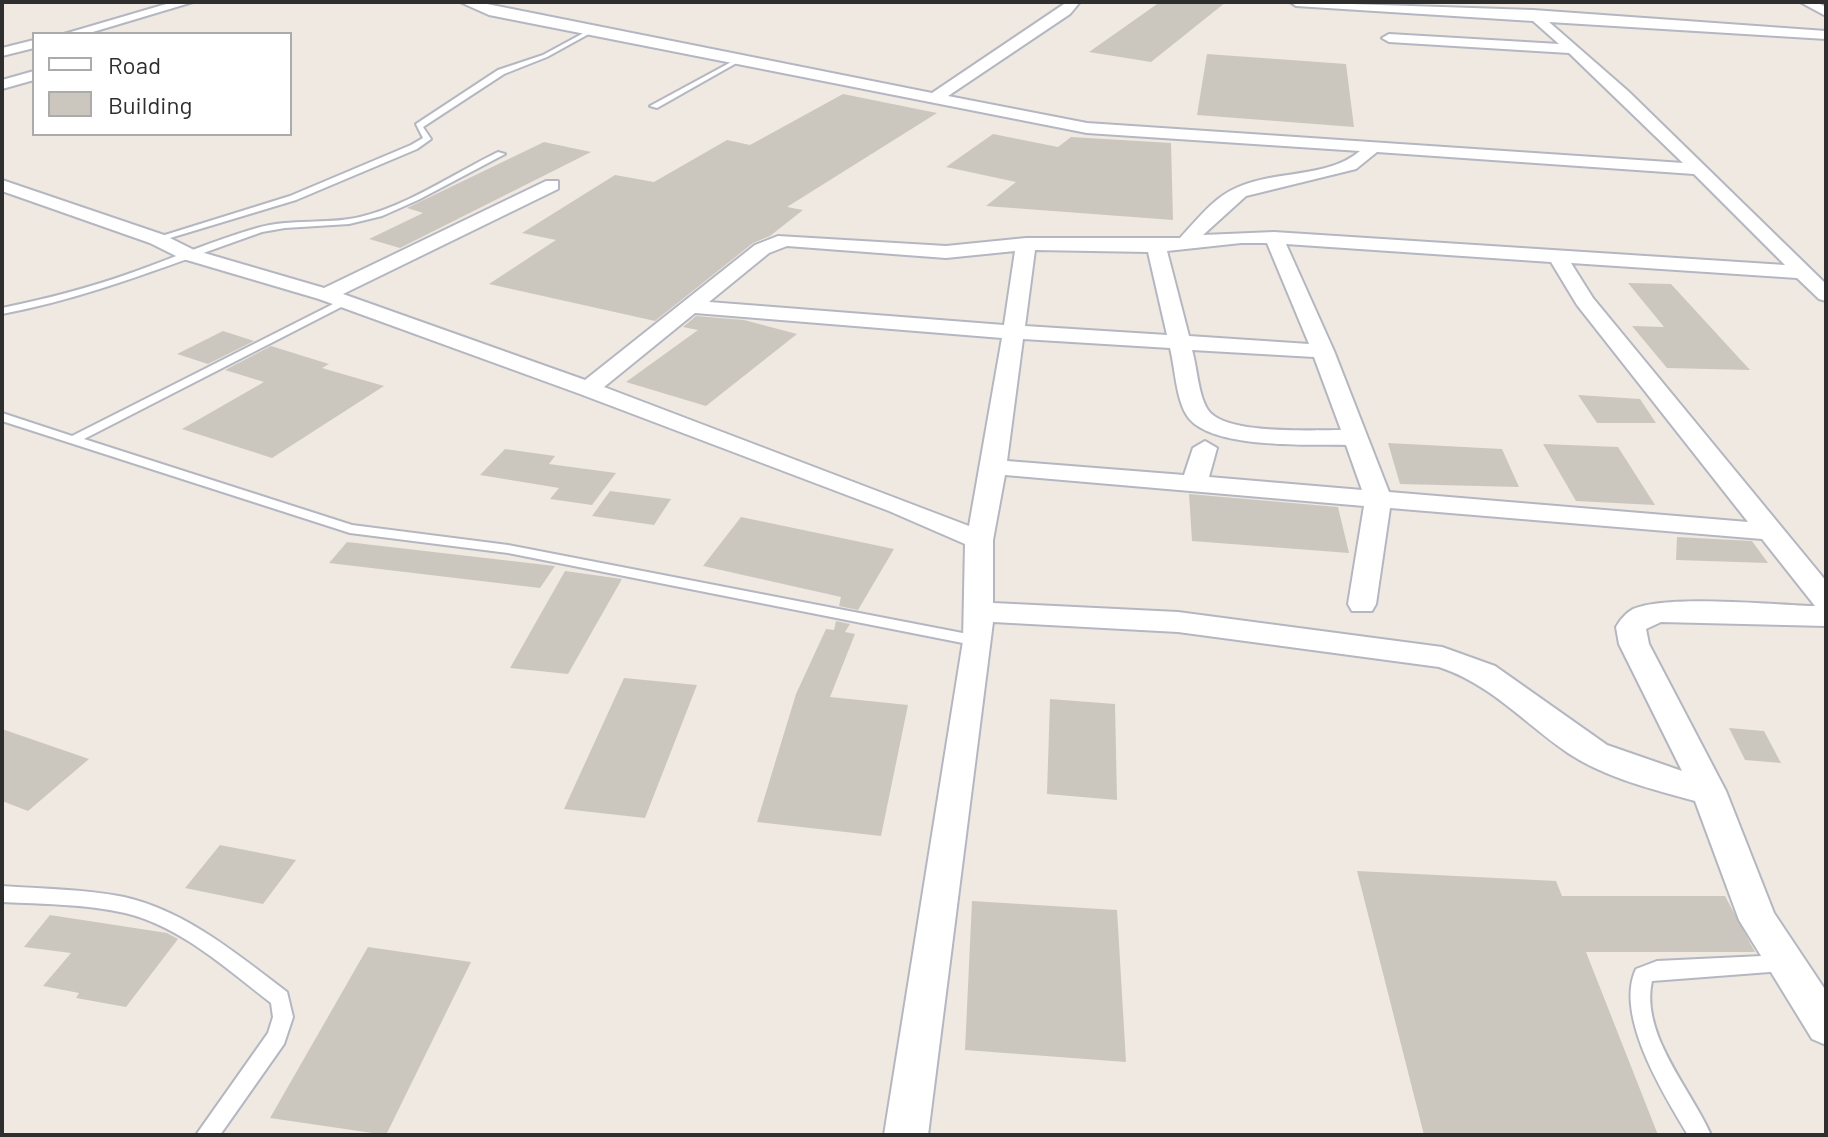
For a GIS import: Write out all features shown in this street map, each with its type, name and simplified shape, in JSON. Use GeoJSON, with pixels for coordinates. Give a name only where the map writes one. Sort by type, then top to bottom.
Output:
{"type":"FeatureCollection","features":[{"type":"Feature","properties":{"kind":"street"},"geometry":{"type":"LineString","coordinates":[[79,32],[187,2]]}},
{"type":"Feature","properties":{"kind":"street"},"geometry":{"type":"LineString","coordinates":[[466,2],[737,61],[1087,128],[1165,136],[1698,169]]}},
{"type":"Feature","properties":{"kind":"street"},"geometry":{"type":"LineString","coordinates":[[932,100],[1066,11],[1074,2]]}},
{"type":"Feature","properties":{"kind":"street"},"geometry":{"type":"LineString","coordinates":[[1296,2],[1446,7],[1539,18],[1826,35]]}},
{"type":"Feature","properties":{"kind":"street"},"geometry":{"type":"LineString","coordinates":[[1516,2],[1573,49],[1826,295]]}},
{"type":"Feature","properties":{"kind":"street"},"geometry":{"type":"LineString","coordinates":[[1806,2],[1826,12]]}},
{"type":"Feature","properties":{"kind":"street"},"geometry":{"type":"LineString","coordinates":[[1384,5],[1390,44],[1573,49]]}},
{"type":"Feature","properties":{"kind":"street"},"geometry":{"type":"LineString","coordinates":[[533,19],[558,8]]}},
{"type":"Feature","properties":{"kind":"street"},"geometry":{"type":"LineString","coordinates":[[1630,9],[1657,24]]}},
{"type":"Feature","properties":{"kind":"street"},"geometry":{"type":"LineString","coordinates":[[2,52],[32,44]]}},
{"type":"Feature","properties":{"kind":"street"},"geometry":{"type":"LineString","coordinates":[[2,85],[32,76]]}},
{"type":"Feature","properties":{"kind":"street"},"geometry":{"type":"LineString","coordinates":[[1185,244],[1240,193],[1266,183],[1358,164],[1373,147]]}},
{"type":"Feature","properties":{"kind":"street"},"geometry":{"type":"LineString","coordinates":[[2,185],[157,239],[187,254],[336,298],[588,389],[898,505],[979,540]]}},
{"type":"Feature","properties":{"kind":"street"},"geometry":{"type":"LineString","coordinates":[[336,298],[552,185]]}},
{"type":"Feature","properties":{"kind":"street"},"geometry":{"type":"LineString","coordinates":[[588,389],[762,249],[785,240],[916,251],[990,250],[1026,244],[1156,246],[1228,238],[1274,238],[1802,272]]}},
{"type":"Feature","properties":{"kind":"street"},"geometry":{"type":"LineString","coordinates":[[1274,238],[1323,351],[1378,498],[1362,604]]}},
{"type":"Feature","properties":{"kind":"street"},"geometry":{"type":"LineString","coordinates":[[906,1135],[979,627],[979,540],[994,467],[1026,244]]}},
{"type":"Feature","properties":{"kind":"street"},"geometry":{"type":"LineString","coordinates":[[1156,246],[1197,413],[1206,423],[1233,432],[1355,438]]}},
{"type":"Feature","properties":{"kind":"street"},"geometry":{"type":"LineString","coordinates":[[1556,254],[1584,301],[1826,600]]}},
{"type":"Feature","properties":{"kind":"street"},"geometry":{"type":"LineString","coordinates":[[692,307],[1013,332],[1323,351]]}},
{"type":"Feature","properties":{"kind":"street"},"geometry":{"type":"LineString","coordinates":[[1194,483],[1205,448]]}},
{"type":"Feature","properties":{"kind":"street"},"geometry":{"type":"LineString","coordinates":[[994,467],[1773,532]]}},
{"type":"Feature","properties":{"kind":"street"},"geometry":{"type":"LineString","coordinates":[[1826,616],[1661,612],[1641,617],[1631,627],[1634,644],[1709,791],[1742,886],[1783,963],[1826,1026]]}},
{"type":"Feature","properties":{"kind":"street"},"geometry":{"type":"LineString","coordinates":[[979,627],[1178,622],[1442,657],[1467,664],[1504,683],[1553,725],[1605,759],[1709,791]]}},
{"type":"Feature","properties":{"kind":"lane"},"geometry":{"type":"LineString","coordinates":[[157,239],[293,198],[414,147],[427,139],[419,126],[489,79],[558,50],[593,30]]}},
{"type":"Feature","properties":{"kind":"lane"},"geometry":{"type":"LineString","coordinates":[[654,106],[737,61]]}},
{"type":"Feature","properties":{"kind":"lane"},"geometry":{"type":"LineString","coordinates":[[2,311],[88,292],[187,254],[277,225],[351,221],[376,215],[501,154]]}},
{"type":"Feature","properties":{"kind":"lane"},"geometry":{"type":"LineString","coordinates":[[73,440],[336,298]]}},
{"type":"Feature","properties":{"kind":"lane"},"geometry":{"type":"LineString","coordinates":[[2,417],[350,529],[508,549],[979,627]]}},
{"type":"Feature","properties":{"kind":"lane"},"geometry":{"type":"LineString","coordinates":[[2,894],[104,901],[141,911],[183,928],[280,998],[283,1017],[277,1037],[207,1135]]}},
{"type":"Feature","properties":{"kind":"lane"},"geometry":{"type":"LineString","coordinates":[[1700,1135],[1659,1059],[1639,999],[1638,985],[1643,975],[1657,970],[1783,963]]}},
{"type":"Feature","properties":{"kind":"building"},"geometry":{"type":"Polygon","coordinates":[[[1160,2],[1226,2],[1151,62],[1089,52],[1160,2]]]}},
{"type":"Feature","properties":{"kind":"building"},"geometry":{"type":"Polygon","coordinates":[[[1207,54],[1346,64],[1354,127],[1197,115],[1207,54]]]}},
{"type":"Feature","properties":{"kind":"building"},"geometry":{"type":"Polygon","coordinates":[[[843,94],[937,113],[787,207],[803,210],[770,236],[753,243],[655,321],[489,284],[556,240],[522,233],[615,175],[654,182],[727,140],[750,145],[843,94]]]}},
{"type":"Feature","properties":{"kind":"building"},"geometry":{"type":"Polygon","coordinates":[[[993,134],[1058,147],[1071,137],[1171,143],[1173,220],[986,206],[1016,182],[946,167],[993,134]]]}},
{"type":"Feature","properties":{"kind":"building"},"geometry":{"type":"Polygon","coordinates":[[[544,142],[591,152],[400,248],[369,239],[423,213],[407,208],[544,142]]]}},
{"type":"Feature","properties":{"kind":"building"},"geometry":{"type":"Polygon","coordinates":[[[1628,283],[1671,284],[1750,370],[1667,368],[1632,326],[1664,327],[1628,283]]]}},
{"type":"Feature","properties":{"kind":"building"},"geometry":{"type":"Polygon","coordinates":[[[696,316],[744,320],[797,334],[706,406],[626,382],[698,330],[683,327],[696,316]]]}},
{"type":"Feature","properties":{"kind":"building"},"geometry":{"type":"Polygon","coordinates":[[[223,331],[254,341],[208,364],[177,354],[223,331]]]}},
{"type":"Feature","properties":{"kind":"building"},"geometry":{"type":"Polygon","coordinates":[[[271,346],[329,364],[322,368],[384,386],[272,458],[182,429],[264,382],[225,370],[271,346]]]}},
{"type":"Feature","properties":{"kind":"building"},"geometry":{"type":"Polygon","coordinates":[[[1578,395],[1640,399],[1656,423],[1597,423],[1578,395]]]}},
{"type":"Feature","properties":{"kind":"building"},"geometry":{"type":"Polygon","coordinates":[[[1388,443],[1502,449],[1519,487],[1400,484],[1388,443]]]}},
{"type":"Feature","properties":{"kind":"building"},"geometry":{"type":"Polygon","coordinates":[[[1543,444],[1618,447],[1655,505],[1576,501],[1543,444]]]}},
{"type":"Feature","properties":{"kind":"building"},"geometry":{"type":"Polygon","coordinates":[[[505,449],[555,456],[549,464],[616,473],[592,505],[550,499],[559,488],[480,475],[505,449]]]}},
{"type":"Feature","properties":{"kind":"building"},"geometry":{"type":"Polygon","coordinates":[[[610,491],[671,499],[654,525],[592,516],[610,491]]]}},
{"type":"Feature","properties":{"kind":"building"},"geometry":{"type":"Polygon","coordinates":[[[1189,494],[1338,507],[1349,553],[1192,541],[1189,494]]]}},
{"type":"Feature","properties":{"kind":"building"},"geometry":{"type":"Polygon","coordinates":[[[741,517],[894,549],[858,610],[839,606],[841,597],[703,566],[741,517]]]}},
{"type":"Feature","properties":{"kind":"building"},"geometry":{"type":"Polygon","coordinates":[[[1677,537],[1752,541],[1768,563],[1676,560],[1677,537]]]}},
{"type":"Feature","properties":{"kind":"building"},"geometry":{"type":"Polygon","coordinates":[[[347,542],[555,566],[540,588],[329,563],[347,542]]]}},
{"type":"Feature","properties":{"kind":"building"},"geometry":{"type":"Polygon","coordinates":[[[565,571],[622,579],[568,674],[510,668],[565,571]]]}},
{"type":"Feature","properties":{"kind":"building"},"geometry":{"type":"Polygon","coordinates":[[[836,621],[850,624],[845,632],[855,634],[830,697],[908,705],[881,836],[757,822],[796,694],[826,629],[834,630],[836,621]]]}},
{"type":"Feature","properties":{"kind":"building"},"geometry":{"type":"Polygon","coordinates":[[[624,678],[697,685],[645,818],[564,809],[624,678]]]}},
{"type":"Feature","properties":{"kind":"building"},"geometry":{"type":"Polygon","coordinates":[[[1050,699],[1115,704],[1117,800],[1047,794],[1050,699]]]}},
{"type":"Feature","properties":{"kind":"building"},"geometry":{"type":"Polygon","coordinates":[[[1729,728],[1764,731],[1781,763],[1745,760],[1729,728]]]}},
{"type":"Feature","properties":{"kind":"building"},"geometry":{"type":"Polygon","coordinates":[[[2,729],[89,759],[28,811],[2,801],[2,729]]]}},
{"type":"Feature","properties":{"kind":"building"},"geometry":{"type":"Polygon","coordinates":[[[220,845],[296,860],[263,904],[185,888],[220,845]]]}},
{"type":"Feature","properties":{"kind":"building"},"geometry":{"type":"Polygon","coordinates":[[[1357,871],[1556,881],[1562,896],[1725,896],[1755,952],[1586,952],[1658,1135],[1424,1135],[1357,871]]]}},
{"type":"Feature","properties":{"kind":"building"},"geometry":{"type":"Polygon","coordinates":[[[972,901],[1117,910],[1126,1062],[965,1050],[972,901]]]}},
{"type":"Feature","properties":{"kind":"building"},"geometry":{"type":"Polygon","coordinates":[[[50,915],[167,933],[178,939],[126,1007],[76,998],[79,993],[43,986],[71,953],[24,947],[50,915]]]}},
{"type":"Feature","properties":{"kind":"building"},"geometry":{"type":"Polygon","coordinates":[[[368,947],[471,962],[386,1135],[270,1118],[368,947]]]}}]}
